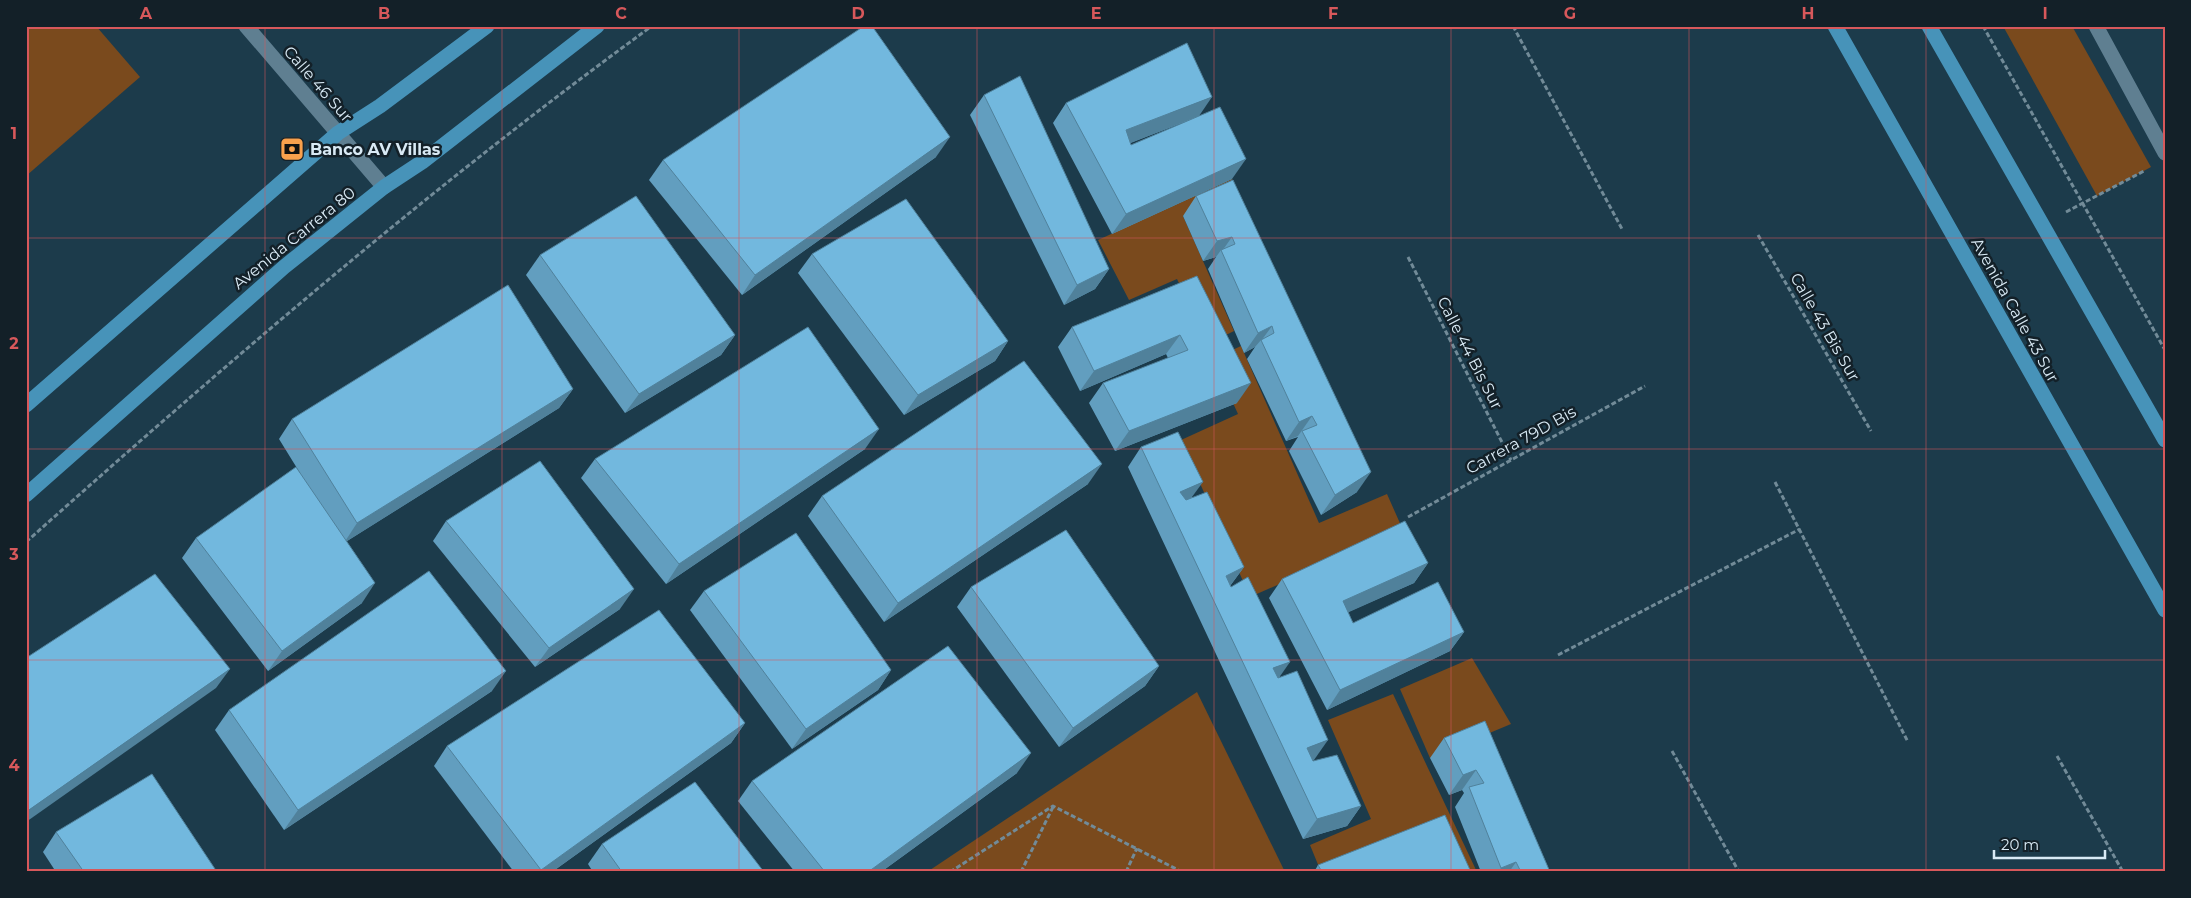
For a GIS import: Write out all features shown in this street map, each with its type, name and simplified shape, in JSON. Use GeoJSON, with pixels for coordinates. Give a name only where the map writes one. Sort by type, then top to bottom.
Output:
{"type":"FeatureCollection","features":[{"type":"Feature","properties":{"kind":"main road"},"geometry":{"type":"LineString","coordinates":[[26,405],[338,133],[380,106],[487,26]]}},
{"type":"Feature","properties":{"kind":"main road","name":"Avenida Carrera 80"},"geometry":{"type":"LineString","coordinates":[[26,495],[197,342],[284,268],[384,187],[422,162],[597,26]]}},
{"type":"Feature","properties":{"kind":"main road","name":"Avenida Calle 43 Sur"},"geometry":{"type":"LineString","coordinates":[[1835,26],[2165,610]]}},
{"type":"Feature","properties":{"kind":"main road"},"geometry":{"type":"LineString","coordinates":[[1929,26],[2165,440]]}},
{"type":"Feature","properties":{"kind":"street","name":"Calle 46 Sur"},"geometry":{"type":"LineString","coordinates":[[246,26],[384,187]]}},
{"type":"Feature","properties":{"kind":"street"},"geometry":{"type":"LineString","coordinates":[[2096,26],[2165,153]]}},
{"type":"Feature","properties":{"kind":"path"},"geometry":{"type":"LineString","coordinates":[[26,542],[128,451],[440,188],[577,81],[652,26]]}},
{"type":"Feature","properties":{"kind":"path"},"geometry":{"type":"LineString","coordinates":[[1513,26],[1622,229]]}},
{"type":"Feature","properties":{"kind":"path"},"geometry":{"type":"LineString","coordinates":[[1982,26],[2080,203],[2165,350]]}},
{"type":"Feature","properties":{"kind":"path"},"geometry":{"type":"LineString","coordinates":[[2042,225],[2080,203],[2151,167]]}},
{"type":"Feature","properties":{"kind":"path","name":"Calle 43 Bis Sur"},"geometry":{"type":"LineString","coordinates":[[1758,235],[1871,431]]}},
{"type":"Feature","properties":{"kind":"path","name":"Calle 44 Bis Sur"},"geometry":{"type":"LineString","coordinates":[[1408,257],[1511,460]]}},
{"type":"Feature","properties":{"kind":"path","name":"Carrera 79D Bis"},"geometry":{"type":"LineString","coordinates":[[1408,517],[1645,386]]}},
{"type":"Feature","properties":{"kind":"path"},"geometry":{"type":"LineString","coordinates":[[1775,482],[1908,742]]}},
{"type":"Feature","properties":{"kind":"path"},"geometry":{"type":"LineString","coordinates":[[1558,655],[1800,529]]}},
{"type":"Feature","properties":{"kind":"path"},"geometry":{"type":"LineString","coordinates":[[1672,751],[1739,872]]}},
{"type":"Feature","properties":{"kind":"path"},"geometry":{"type":"LineString","coordinates":[[2057,756],[2123,872]]}},
{"type":"Feature","properties":{"kind":"path"},"geometry":{"type":"LineString","coordinates":[[1053,806],[1138,847],[1182,872]]}},
{"type":"Feature","properties":{"kind":"path"},"geometry":{"type":"LineString","coordinates":[[950,872],[1053,806]]}},
{"type":"Feature","properties":{"kind":"path"},"geometry":{"type":"LineString","coordinates":[[1021,872],[1053,806]]}},
{"type":"Feature","properties":{"kind":"path"},"geometry":{"type":"LineString","coordinates":[[1126,872],[1138,847]]}},
{"type":"Feature","properties":{"kind":"shaded area"},"geometry":{"type":"Polygon","coordinates":[[[26,26],[96,26],[140,77],[26,176],[26,26]]]}},
{"type":"Feature","properties":{"kind":"shaded area"},"geometry":{"type":"Polygon","coordinates":[[[2003,26],[2072,26],[2151,167],[2097,196],[2003,26]]]}},
{"type":"Feature","properties":{"kind":"shaded area"},"geometry":{"type":"Polygon","coordinates":[[[1232,179],[1237,191],[1183,216],[1234,331],[1208,344],[1177,279],[1129,300],[1098,240],[1232,179]]]}},
{"type":"Feature","properties":{"kind":"shaded area"},"geometry":{"type":"Polygon","coordinates":[[[1241,346],[1319,523],[1387,494],[1403,530],[1250,597],[1181,440],[1238,414],[1213,359],[1241,346]]]}},
{"type":"Feature","properties":{"kind":"shaded area"},"geometry":{"type":"Polygon","coordinates":[[[1472,658],[1511,724],[1430,758],[1400,689],[1472,658]]]}},
{"type":"Feature","properties":{"kind":"shaded area"},"geometry":{"type":"Polygon","coordinates":[[[1197,692],[1285,872],[927,872],[1197,692]]]}},
{"type":"Feature","properties":{"kind":"shaded area"},"geometry":{"type":"Polygon","coordinates":[[[1393,694],[1477,872],[1319,867],[1310,845],[1371,819],[1328,720],[1393,694]]]}},
{"type":"Feature","properties":{"kind":"building"},"geometry":{"type":"Polygon","coordinates":[[[864,26],[872,26],[950,137],[755,275],[663,160],[864,26]]]}},
{"type":"Feature","properties":{"kind":"building"},"geometry":{"type":"Polygon","coordinates":[[[1187,43],[1212,97],[1126,130],[1131,145],[1220,107],[1246,159],[1126,214],[1066,103],[1187,43]]]}},
{"type":"Feature","properties":{"kind":"building"},"geometry":{"type":"Polygon","coordinates":[[[1020,76],[1109,269],[1077,285],[984,95],[1020,76]]]}},
{"type":"Feature","properties":{"kind":"building"},"geometry":{"type":"Polygon","coordinates":[[[1233,180],[1371,472],[1335,495],[1302,431],[1317,425],[1312,416],[1299,422],[1261,340],[1274,333],[1272,326],[1258,333],[1221,250],[1235,244],[1232,237],[1217,241],[1196,196],[1233,180]]]}},
{"type":"Feature","properties":{"kind":"building"},"geometry":{"type":"Polygon","coordinates":[[[636,196],[735,335],[639,394],[540,255],[636,196]]]}},
{"type":"Feature","properties":{"kind":"building"},"geometry":{"type":"Polygon","coordinates":[[[906,199],[1008,341],[918,395],[812,254],[906,199]]]}},
{"type":"Feature","properties":{"kind":"building"},"geometry":{"type":"Polygon","coordinates":[[[1197,276],[1251,383],[1129,431],[1103,383],[1188,350],[1180,335],[1094,371],[1072,327],[1197,276]]]}},
{"type":"Feature","properties":{"kind":"building"},"geometry":{"type":"Polygon","coordinates":[[[508,285],[573,389],[357,523],[292,419],[508,285]]]}},
{"type":"Feature","properties":{"kind":"building"},"geometry":{"type":"Polygon","coordinates":[[[808,327],[879,429],[679,564],[595,459],[808,327]]]}},
{"type":"Feature","properties":{"kind":"building"},"geometry":{"type":"Polygon","coordinates":[[[1024,361],[1102,464],[898,603],[822,496],[1024,361]]]}},
{"type":"Feature","properties":{"kind":"building"},"geometry":{"type":"Polygon","coordinates":[[[1178,432],[1203,482],[1180,492],[1186,500],[1207,492],[1244,567],[1226,576],[1231,587],[1248,577],[1290,662],[1273,668],[1278,678],[1297,671],[1328,740],[1307,748],[1313,761],[1337,755],[1361,806],[1317,819],[1141,447],[1178,432]]]}},
{"type":"Feature","properties":{"kind":"building"},"geometry":{"type":"Polygon","coordinates":[[[540,461],[634,589],[549,648],[446,521],[540,461]]]}},
{"type":"Feature","properties":{"kind":"building"},"geometry":{"type":"Polygon","coordinates":[[[296,467],[375,583],[282,651],[196,538],[296,467]]]}},
{"type":"Feature","properties":{"kind":"building"},"geometry":{"type":"Polygon","coordinates":[[[1405,521],[1428,563],[1343,601],[1353,623],[1438,582],[1464,632],[1340,690],[1282,579],[1405,521]]]}},
{"type":"Feature","properties":{"kind":"building"},"geometry":{"type":"Polygon","coordinates":[[[1066,530],[1159,666],[1073,728],[971,587],[1066,530]]]}},
{"type":"Feature","properties":{"kind":"building"},"geometry":{"type":"Polygon","coordinates":[[[796,533],[891,670],[806,729],[704,591],[796,533]]]}},
{"type":"Feature","properties":{"kind":"building"},"geometry":{"type":"Polygon","coordinates":[[[429,571],[506,671],[298,810],[229,710],[429,571]]]}},
{"type":"Feature","properties":{"kind":"building"},"geometry":{"type":"Polygon","coordinates":[[[155,574],[230,669],[26,812],[26,658],[155,574]]]}},
{"type":"Feature","properties":{"kind":"building"},"geometry":{"type":"Polygon","coordinates":[[[659,610],[745,723],[541,870],[447,746],[659,610]]]}},
{"type":"Feature","properties":{"kind":"building"},"geometry":{"type":"Polygon","coordinates":[[[948,646],[1031,753],[868,872],[825,872],[752,781],[948,646]]]}},
{"type":"Feature","properties":{"kind":"building"},"geometry":{"type":"Polygon","coordinates":[[[1485,721],[1550,872],[1521,872],[1516,862],[1501,868],[1469,787],[1484,783],[1476,770],[1463,775],[1444,738],[1485,721]]]}},
{"type":"Feature","properties":{"kind":"building"},"geometry":{"type":"Polygon","coordinates":[[[152,774],[217,872],[84,872],[56,832],[152,774]]]}},
{"type":"Feature","properties":{"kind":"building"},"geometry":{"type":"Polygon","coordinates":[[[695,782],[764,872],[622,872],[602,844],[695,782]]]}},
{"type":"Feature","properties":{"kind":"building"},"geometry":{"type":"Polygon","coordinates":[[[1445,815],[1471,872],[1422,872],[1421,870],[1417,872],[1322,872],[1318,865],[1445,815]]]}},
{"type":"Feature","properties":{"kind":"place","name":"Banco AV Villas"},"geometry":{"type":"Point","coordinates":[292,149]}}]}
